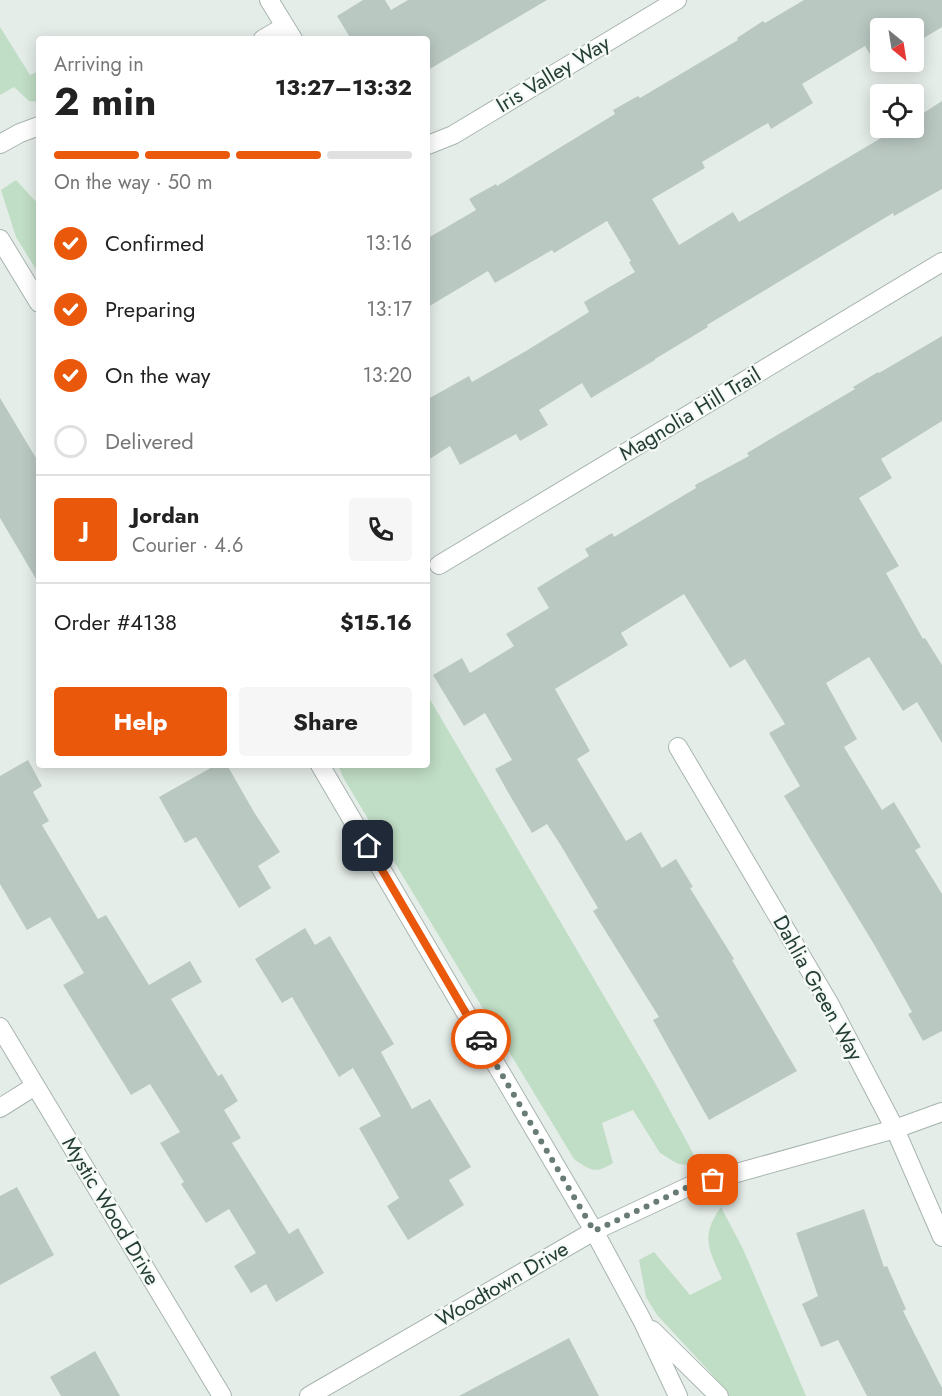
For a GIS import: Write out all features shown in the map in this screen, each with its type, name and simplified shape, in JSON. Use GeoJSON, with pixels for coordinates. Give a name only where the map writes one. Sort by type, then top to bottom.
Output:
{"type":"FeatureCollection","features":[{"type":"Feature","properties":{"kind":"street"},"geometry":{"type":"LineString","coordinates":[[269,0],[289,32],[274,36]]}},
{"type":"Feature","properties":{"kind":"street","name":"Iris Valley Way"},"geometry":{"type":"LineString","coordinates":[[430,144],[453,135],[677,0]]}},
{"type":"Feature","properties":{"kind":"street"},"geometry":{"type":"LineString","coordinates":[[0,144],[36,127]]}},
{"type":"Feature","properties":{"kind":"street"},"geometry":{"type":"LineString","coordinates":[[0,239],[36,298]]}},
{"type":"Feature","properties":{"kind":"street","name":"Magnolia Hill Trail"},"geometry":{"type":"LineString","coordinates":[[439,565],[942,262]]}},
{"type":"Feature","properties":{"kind":"street","name":"Dahlia Green Way"},"geometry":{"type":"LineString","coordinates":[[678,747],[830,1003],[895,1129],[942,1237]]}},
{"type":"Feature","properties":{"kind":"street"},"geometry":{"type":"LineString","coordinates":[[322,768],[594,1231],[642,1320],[678,1396]]}},
{"type":"Feature","properties":{"kind":"street","name":"Mystic Wood Drive"},"geometry":{"type":"LineString","coordinates":[[0,1026],[222,1396]]}},
{"type":"Feature","properties":{"kind":"street"},"geometry":{"type":"LineString","coordinates":[[0,1108],[35,1086]]}},
{"type":"Feature","properties":{"kind":"street","name":"Woodtown Drive"},"geometry":{"type":"LineString","coordinates":[[309,1396],[594,1231],[690,1186],[895,1129],[942,1112]]}},
{"type":"Feature","properties":{"kind":"street"},"geometry":{"type":"LineString","coordinates":[[642,1320],[719,1396]]}},
{"type":"Feature","properties":{"kind":"green space"},"geometry":{"type":"Polygon","coordinates":[[[0,27],[30,75],[36,72],[36,102],[29,101],[14,87],[0,95],[0,27]]]}},
{"type":"Feature","properties":{"kind":"green space"},"geometry":{"type":"Polygon","coordinates":[[[16,180],[36,202],[36,269],[16,237],[1,190],[16,180]]]}},
{"type":"Feature","properties":{"kind":"green space"},"geometry":{"type":"Polygon","coordinates":[[[430,699],[655,1083],[700,1166],[678,1164],[660,1153],[633,1110],[602,1123],[613,1163],[602,1169],[593,1170],[574,1159],[339,768],[430,768],[430,699]]]}},
{"type":"Feature","properties":{"kind":"green space"},"geometry":{"type":"Polygon","coordinates":[[[721,1207],[743,1249],[806,1396],[729,1396],[657,1315],[646,1297],[639,1260],[654,1252],[690,1295],[722,1279],[711,1252],[708,1236],[714,1218],[721,1207]]]}},
{"type":"Feature","properties":{"kind":"building"},"geometry":{"type":"Polygon","coordinates":[[[363,0],[385,0],[391,10],[408,0],[547,0],[430,69],[430,36],[349,36],[337,16],[363,0]]]}},
{"type":"Feature","properties":{"kind":"building"},"geometry":{"type":"Polygon","coordinates":[[[804,0],[942,0],[942,27],[924,38],[924,18],[870,18],[870,54],[865,46],[802,84],[813,103],[771,129],[768,123],[702,162],[705,168],[652,199],[679,245],[733,212],[739,222],[881,138],[924,138],[924,113],[942,101],[942,189],[894,216],[893,213],[591,398],[582,383],[539,410],[548,425],[520,441],[516,434],[460,465],[450,446],[430,459],[430,398],[469,376],[472,382],[526,351],[589,312],[584,302],[635,272],[607,221],[554,253],[552,250],[495,283],[488,271],[430,306],[430,237],[476,210],[469,199],[496,184],[497,186],[615,114],[613,110],[638,96],[640,98],[738,40],[737,38],[763,21],[765,23],[804,0]]]}},
{"type":"Feature","properties":{"kind":"building"},"geometry":{"type":"Polygon","coordinates":[[[942,336],[942,421],[881,459],[892,478],[859,498],[899,566],[886,573],[923,639],[925,638],[942,665],[942,743],[917,702],[903,711],[869,657],[826,683],[857,739],[844,747],[882,810],[894,802],[921,847],[915,850],[942,894],[942,1031],[923,1041],[908,1014],[912,1012],[875,946],[784,796],[800,786],[769,733],[785,724],[745,659],[730,668],[684,594],[621,633],[628,645],[555,689],[590,751],[577,759],[626,841],[641,832],[662,868],[676,859],[693,887],[690,888],[734,959],[732,960],[797,1071],[709,1120],[653,1020],[659,1017],[593,911],[598,908],[560,844],[547,824],[532,833],[495,769],[512,760],[485,713],[464,726],[433,675],[462,658],[470,673],[514,646],[506,634],[549,608],[537,588],[589,556],[585,549],[612,533],[614,537],[696,488],[695,485],[749,456],[747,453],[855,389],[853,387],[942,336]]]}},
{"type":"Feature","properties":{"kind":"building"},"geometry":{"type":"Polygon","coordinates":[[[0,398],[36,458],[36,579],[0,518],[0,398]]]}},
{"type":"Feature","properties":{"kind":"building"},"geometry":{"type":"Polygon","coordinates":[[[28,760],[42,786],[33,792],[49,821],[42,825],[98,919],[106,915],[149,985],[190,961],[202,982],[171,999],[218,1076],[222,1074],[238,1101],[224,1110],[241,1138],[232,1143],[289,1234],[298,1228],[324,1273],[276,1302],[266,1284],[251,1293],[234,1266],[256,1253],[229,1209],[206,1223],[181,1184],[184,1182],[160,1143],[180,1132],[150,1084],[131,1095],[63,985],[84,973],[50,917],[27,930],[0,884],[0,776],[28,760]]]}},
{"type":"Feature","properties":{"kind":"building"},"geometry":{"type":"Polygon","coordinates":[[[211,768],[229,768],[280,852],[258,866],[271,888],[239,908],[196,837],[185,843],[159,797],[211,768]]]}},
{"type":"Feature","properties":{"kind":"building"},"geometry":{"type":"Polygon","coordinates":[[[305,928],[315,945],[330,936],[394,1044],[381,1052],[412,1109],[430,1099],[471,1167],[449,1180],[464,1205],[408,1240],[387,1206],[399,1198],[359,1128],[381,1116],[353,1068],[339,1077],[292,997],[282,1003],[255,959],[305,928]]]}},
{"type":"Feature","properties":{"kind":"building"},"geometry":{"type":"Polygon","coordinates":[[[17,1187],[54,1255],[0,1285],[0,1196],[17,1187]]]}},
{"type":"Feature","properties":{"kind":"building"},"geometry":{"type":"Polygon","coordinates":[[[864,1209],[884,1267],[887,1266],[906,1309],[903,1311],[942,1388],[942,1396],[867,1396],[838,1340],[821,1347],[802,1304],[818,1296],[796,1233],[864,1209]]]}},
{"type":"Feature","properties":{"kind":"building"},"geometry":{"type":"Polygon","coordinates":[[[569,1338],[599,1396],[459,1396],[569,1338]]]}},
{"type":"Feature","properties":{"kind":"building"},"geometry":{"type":"Polygon","coordinates":[[[95,1351],[120,1396],[61,1396],[50,1377],[95,1351]]]}},
{"type":"Feature","properties":{"kind":"way so far"},"geometry":{"type":"LineString","coordinates":[[481,1039],[594,1231],[690,1186],[713,1180]]}},
{"type":"Feature","properties":{"kind":"route"},"geometry":{"type":"LineString","coordinates":[[368,846],[481,1039]]}}]}
